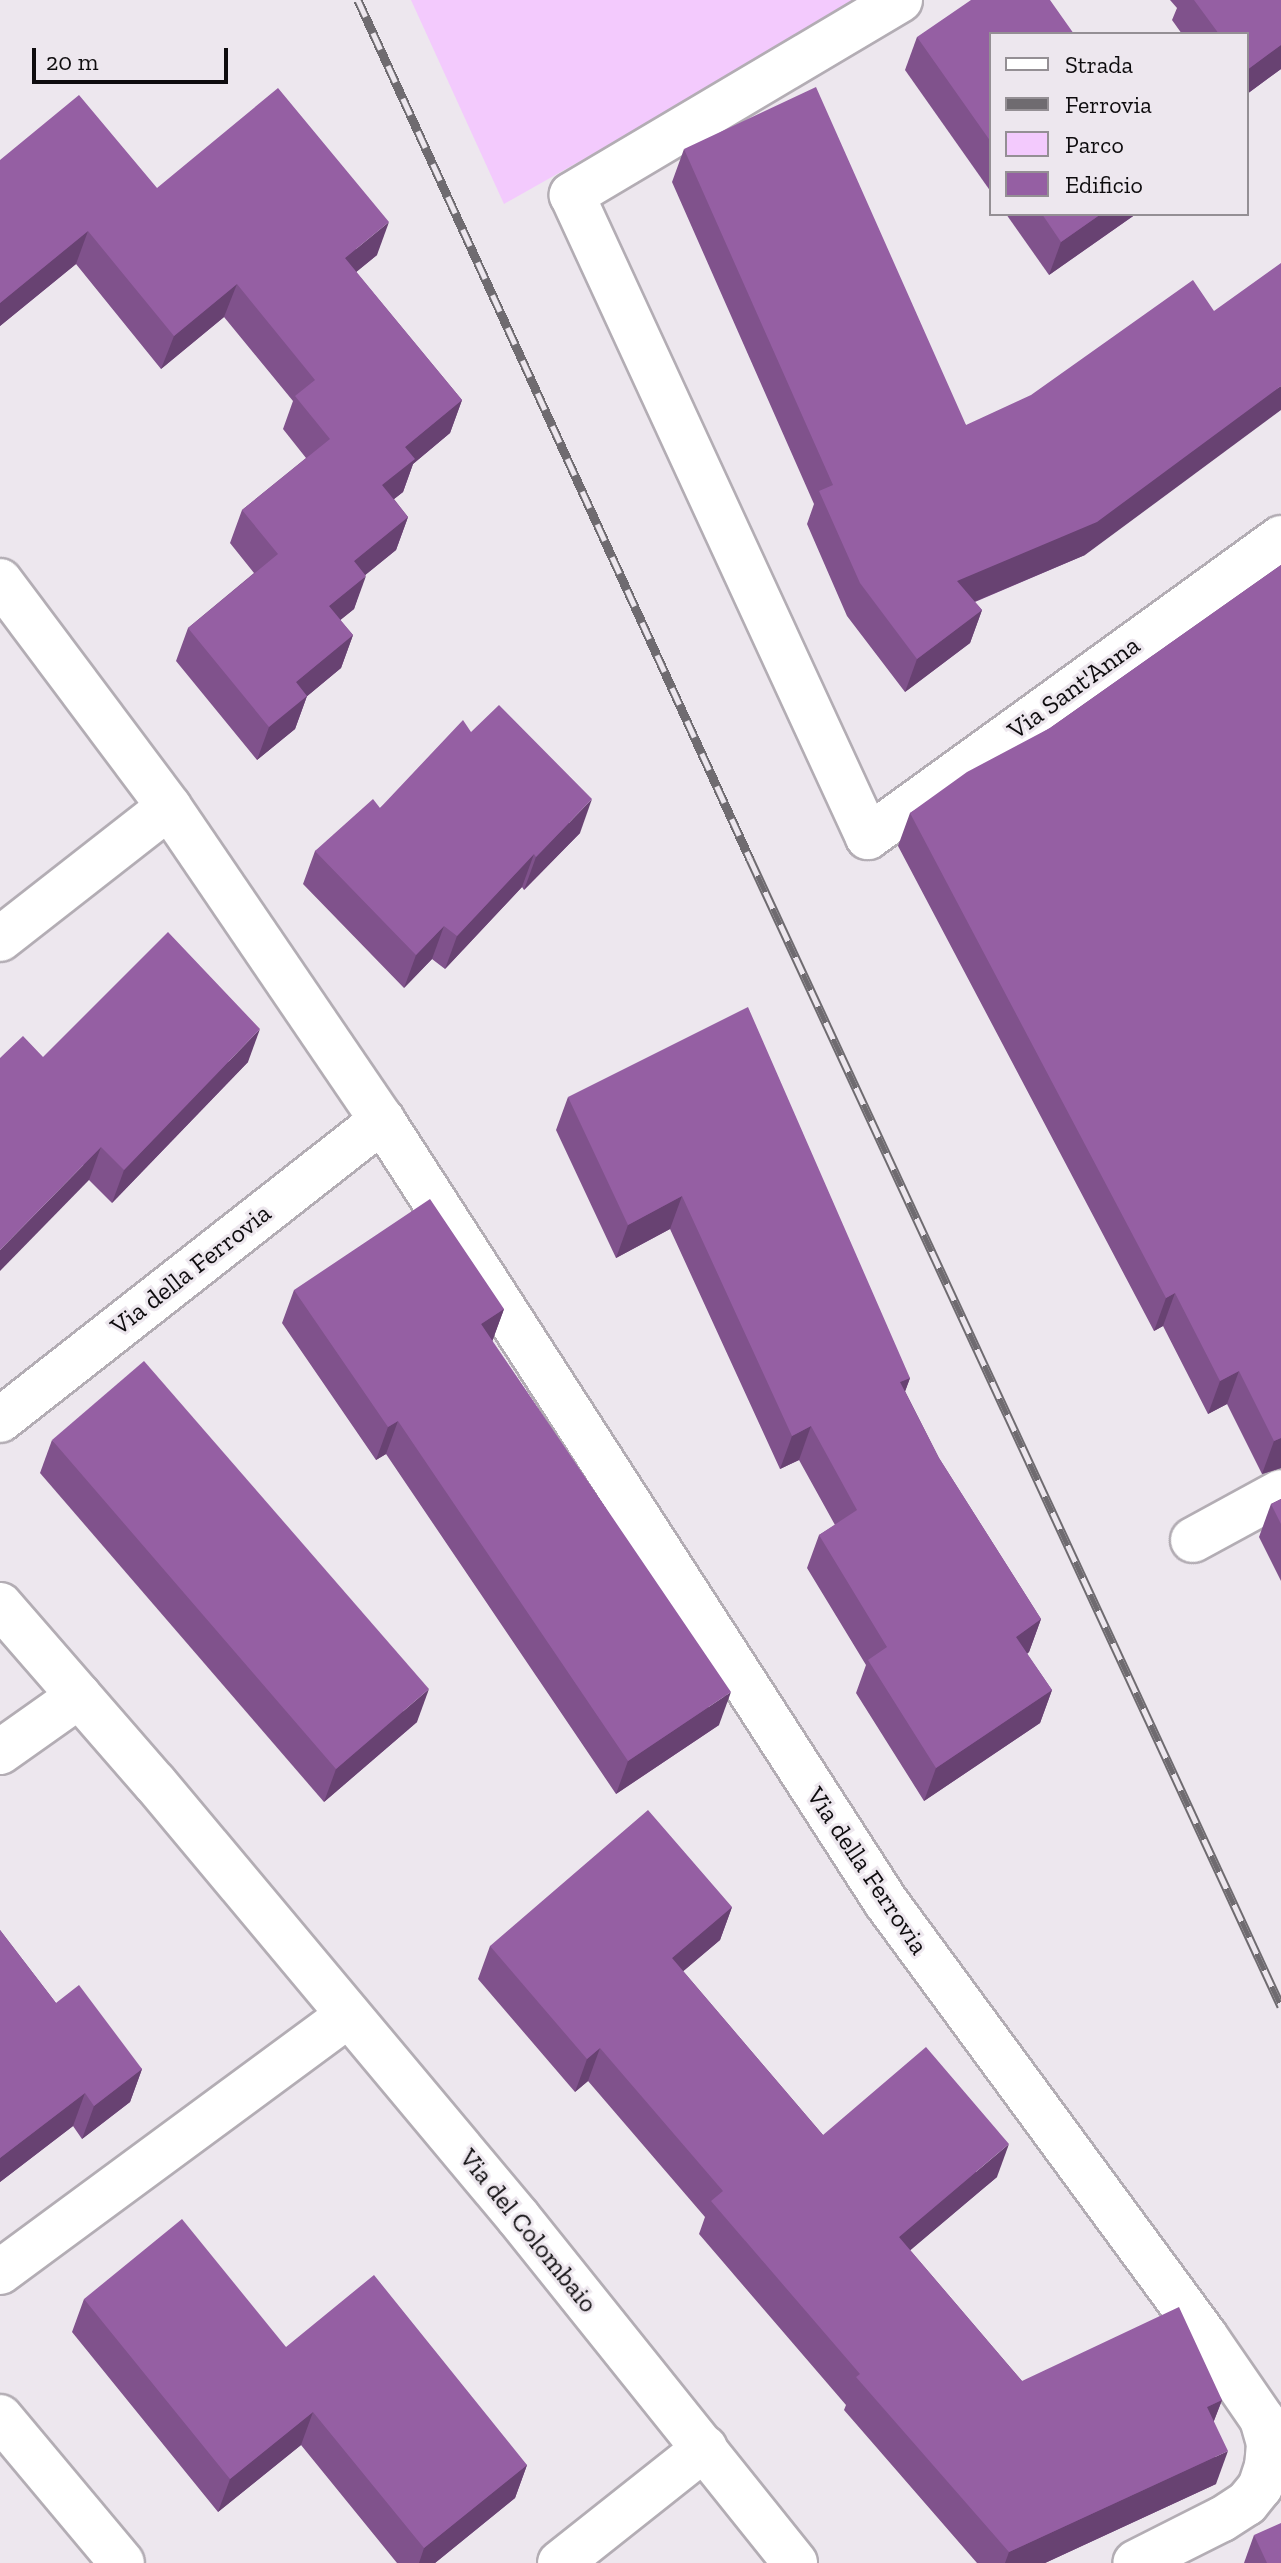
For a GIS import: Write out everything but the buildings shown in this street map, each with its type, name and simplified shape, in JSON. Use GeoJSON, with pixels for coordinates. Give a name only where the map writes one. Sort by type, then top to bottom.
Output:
{"type":"FeatureCollection","features":[{"type":"Feature","properties":{"kind":"street","name":"Via Sant'Anna"},"geometry":{"type":"LineString","coordinates":[[900,0],[572,195],[868,837],[1281,538]]}},
{"type":"Feature","properties":{"kind":"street","name":"Via della Ferrovia"},"geometry":{"type":"LineString","coordinates":[[0,581],[169,807],[382,1120],[886,1902],[1205,2336],[1262,2419],[1269,2444],[1267,2466],[1260,2487],[1247,2503],[1135,2563]]}},
{"type":"Feature","properties":{"kind":"street"},"geometry":{"type":"LineString","coordinates":[[0,939],[169,807]]}},
{"type":"Feature","properties":{"kind":"street","name":"Via della Ferrovia"},"geometry":{"type":"LineString","coordinates":[[0,1420],[382,1120]]}},
{"type":"Feature","properties":{"kind":"street"},"geometry":{"type":"LineString","coordinates":[[1193,1540],[1281,1492]]}},
{"type":"Feature","properties":{"kind":"street","name":"Via del Colombaio"},"geometry":{"type":"LineString","coordinates":[[0,1605],[349,2015],[705,2448],[795,2563]]}},
{"type":"Feature","properties":{"kind":"street"},"geometry":{"type":"LineString","coordinates":[[0,1752],[79,1696]]}},
{"type":"Feature","properties":{"kind":"street"},"geometry":{"type":"LineString","coordinates":[[0,2272],[349,2015]]}},
{"type":"Feature","properties":{"kind":"street"},"geometry":{"type":"LineString","coordinates":[[0,2417],[122,2563]]}},
{"type":"Feature","properties":{"kind":"street"},"geometry":{"type":"LineString","coordinates":[[560,2563],[705,2448]]}},
{"type":"Feature","properties":{"kind":"green space"},"geometry":{"type":"Polygon","coordinates":[[[411,0],[865,0],[504,204],[411,0]]]}},
{"type":"Feature","properties":{"kind":"railway"},"geometry":{"type":"LineString","coordinates":[[358,0],[750,859],[1281,2006]]}}]}
